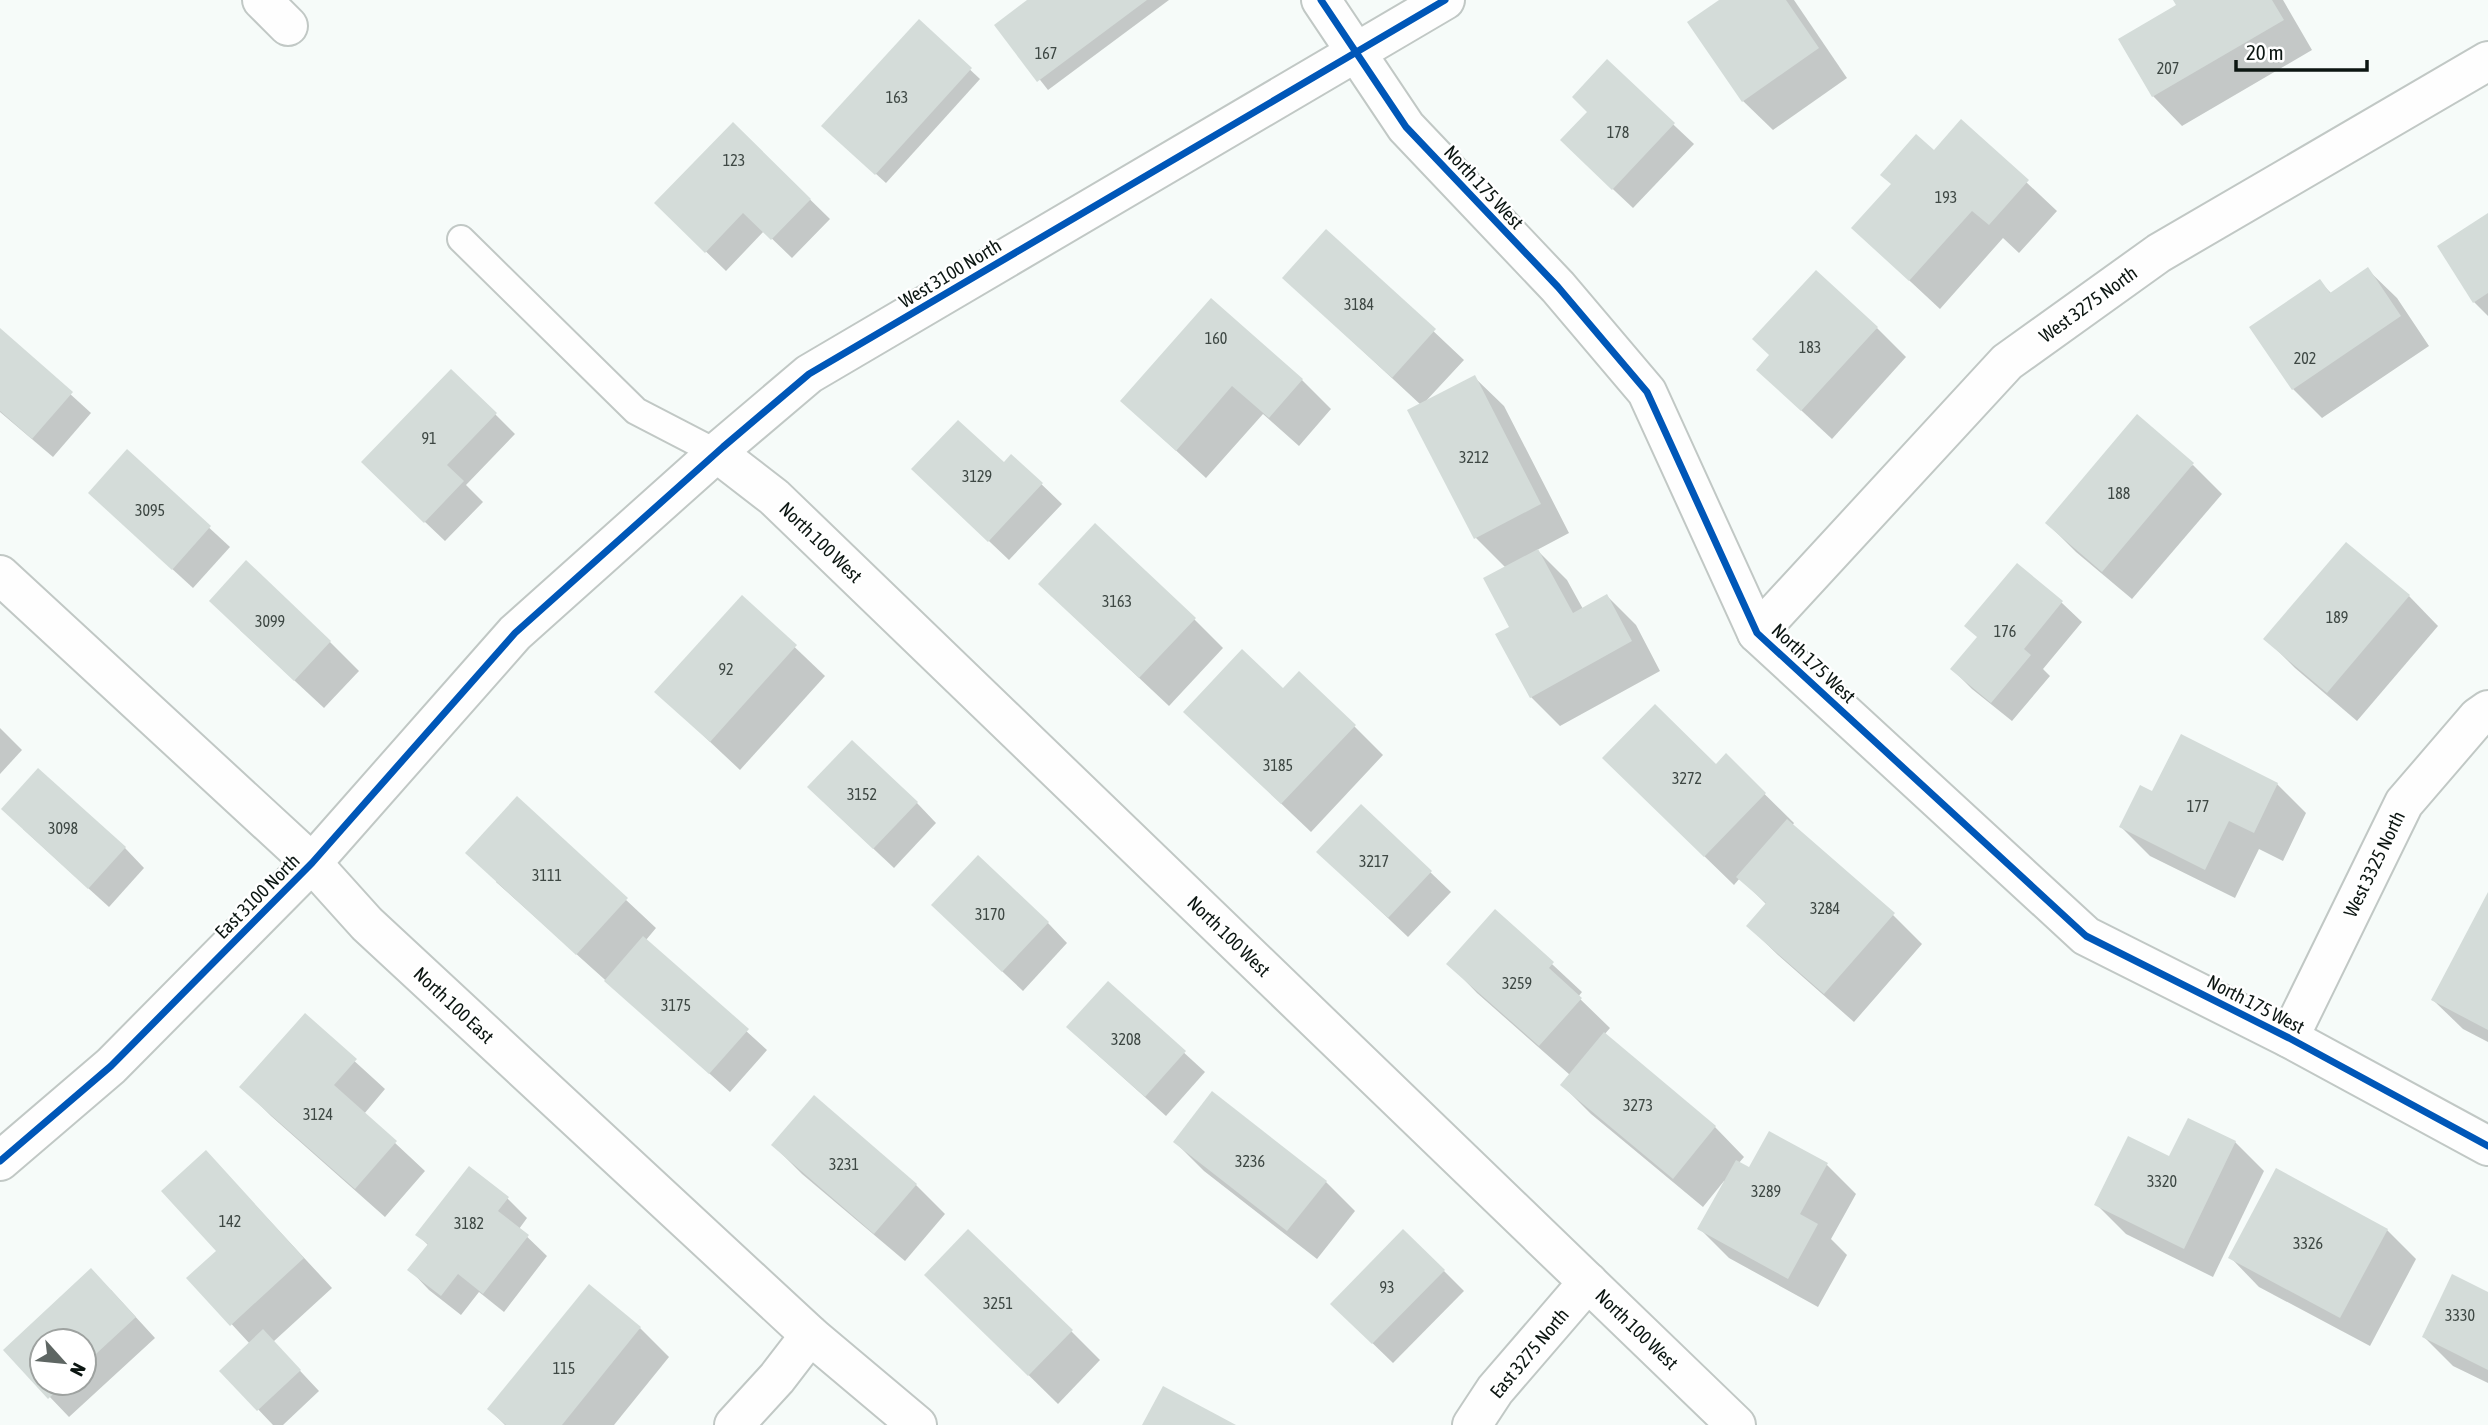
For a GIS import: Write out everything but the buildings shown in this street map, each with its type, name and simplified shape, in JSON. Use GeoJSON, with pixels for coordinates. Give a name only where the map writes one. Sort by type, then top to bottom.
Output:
{"type":"FeatureCollection","features":[{"type":"Feature","properties":{"kind":"street","name":"North 175 West"},"geometry":{"type":"LineString","coordinates":[[1321,0],[1406,127],[1558,287],[1647,392],[1757,633],[2086,936],[2289,1038],[2488,1146]]}},
{"type":"Feature","properties":{"kind":"street","name":"West 3100 North"},"geometry":{"type":"LineString","coordinates":[[515,633],[809,374],[1445,0]]}},
{"type":"Feature","properties":{"kind":"street","name":"West 3275 North"},"geometry":{"type":"LineString","coordinates":[[1757,633],[2007,362],[2159,253],[2488,61]]}},
{"type":"Feature","properties":{"kind":"street","name":"North 100 West"},"geometry":{"type":"LineString","coordinates":[[717,453],[774,497],[1736,1425]]}},
{"type":"Feature","properties":{"kind":"street","name":"North 100 East"},"geometry":{"type":"LineString","coordinates":[[0,575],[312,863],[361,919],[810,1335],[917,1425]]}},
{"type":"Feature","properties":{"kind":"street","name":"East 3100 North"},"geometry":{"type":"LineString","coordinates":[[0,1161],[111,1066],[312,863],[515,633]]}},
{"type":"Feature","properties":{"kind":"street","name":"West 3325 North"},"geometry":{"type":"LineString","coordinates":[[2289,1038],[2404,803],[2478,717],[2488,710]]}},
{"type":"Feature","properties":{"kind":"street","name":"East 3275 North"},"geometry":{"type":"LineString","coordinates":[[1472,1425],[1496,1390],[1588,1282]]}},
{"type":"Feature","properties":{"kind":"street"},"geometry":{"type":"LineString","coordinates":[[734,1425],[777,1378],[810,1335]]}},
{"type":"Feature","properties":{"kind":"lane"},"geometry":{"type":"LineString","coordinates":[[461,239],[636,411],[717,453]]}},
{"type":"Feature","properties":{"kind":"cycle path"},"geometry":{"type":"LineString","coordinates":[[1321,0],[1406,127],[1558,287],[1647,392],[1757,633],[2086,936],[2289,1038],[2488,1146]]}},
{"type":"Feature","properties":{"kind":"cycle path"},"geometry":{"type":"LineString","coordinates":[[0,1161],[111,1066],[312,863],[515,633],[809,374],[1445,0]]}}]}
